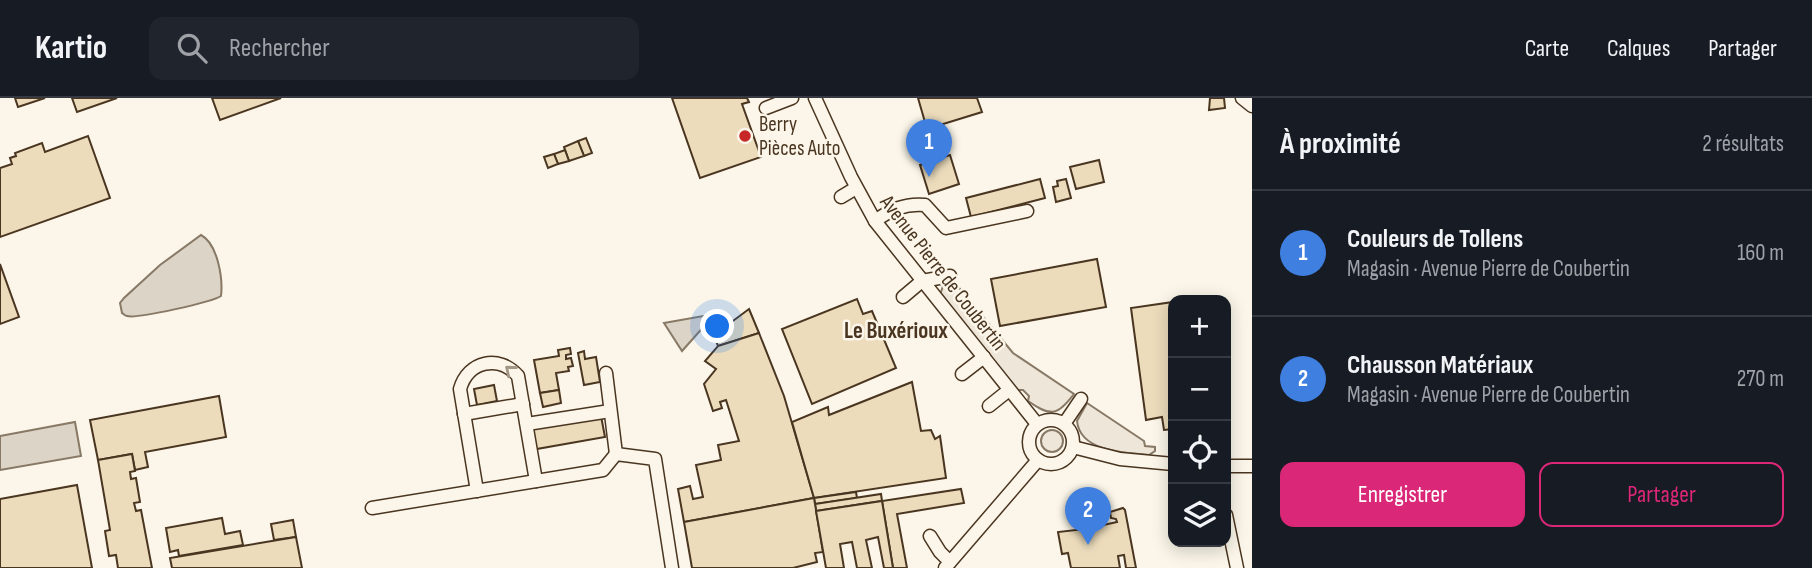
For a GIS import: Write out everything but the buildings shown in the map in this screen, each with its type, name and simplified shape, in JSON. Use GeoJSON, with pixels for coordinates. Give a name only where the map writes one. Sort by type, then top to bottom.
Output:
{"type":"FeatureCollection","features":[{"type":"Feature","properties":{"kind":"street"},"geometry":{"type":"LineString","coordinates":[[766,108],[792,98]]}},
{"type":"Feature","properties":{"kind":"street","name":"Avenue Pierre de Coubertin"},"geometry":{"type":"LineString","coordinates":[[815,98],[856,188],[875,221],[1037,424]]}},
{"type":"Feature","properties":{"kind":"street"},"geometry":{"type":"LineString","coordinates":[[1242,98],[1252,106]]}},
{"type":"Feature","properties":{"kind":"street"},"geometry":{"type":"LineString","coordinates":[[841,197],[856,188]]}},
{"type":"Feature","properties":{"kind":"street"},"geometry":{"type":"LineString","coordinates":[[875,221],[888,211],[911,204],[925,205],[946,228],[1027,211]]}},
{"type":"Feature","properties":{"kind":"street"},"geometry":{"type":"LineString","coordinates":[[903,297],[922,281],[950,275]]}},
{"type":"Feature","properties":{"kind":"street"},"geometry":{"type":"LineString","coordinates":[[962,374],[984,357]]}},
{"type":"Feature","properties":{"kind":"street"},"geometry":{"type":"LineString","coordinates":[[477,491],[460,389],[464,377],[473,368],[486,364],[501,362],[519,376],[536,481]]}},
{"type":"Feature","properties":{"kind":"street"},"geometry":{"type":"LineString","coordinates":[[372,508],[603,470],[616,454],[606,373]]}},
{"type":"Feature","properties":{"kind":"street"},"geometry":{"type":"LineString","coordinates":[[989,406],[1009,390]]}},
{"type":"Feature","properties":{"kind":"street"},"geometry":{"type":"LineString","coordinates":[[1064,424],[1081,399]]}},
{"type":"Feature","properties":{"kind":"street"},"geometry":{"type":"LineString","coordinates":[[464,414],[523,404]]}},
{"type":"Feature","properties":{"kind":"street"},"geometry":{"type":"LineString","coordinates":[[527,424],[610,411]]}},
{"type":"Feature","properties":{"kind":"street"},"geometry":{"type":"LineString","coordinates":[[1050,419],[1064,424],[1072,434],[1073,447],[1070,454],[1059,463],[1044,464],[1033,456],[1028,443],[1032,429],[1050,419]]}},
{"type":"Feature","properties":{"kind":"street"},"geometry":{"type":"LineString","coordinates":[[1073,447],[1120,459],[1168,464]]}},
{"type":"Feature","properties":{"kind":"street"},"geometry":{"type":"LineString","coordinates":[[616,454],[654,459],[672,568]]}},
{"type":"Feature","properties":{"kind":"street"},"geometry":{"type":"LineString","coordinates":[[930,536],[948,565],[1038,460]]}},
{"type":"Feature","properties":{"kind":"street"},"geometry":{"type":"LineString","coordinates":[[1231,466],[1252,466]]}},
{"type":"Feature","properties":{"kind":"street"},"geometry":{"type":"LineString","coordinates":[[1231,540],[1237,568]]}},
{"type":"Feature","properties":{"kind":"shaded area"},"geometry":{"type":"Polygon","coordinates":[[[201,235],[212,246],[215,254],[220,272],[221,296],[159,313],[126,316],[122,313],[120,303],[124,298],[160,265],[201,235]]]}},
{"type":"Feature","properties":{"kind":"shaded area"},"geometry":{"type":"Polygon","coordinates":[[[955,283],[1013,353],[1074,394],[1063,407],[1053,412],[1042,410],[1028,401],[1029,396],[1023,390],[1018,390],[940,295],[943,286],[955,283]]]}},
{"type":"Feature","properties":{"kind":"shaded area"},"geometry":{"type":"Polygon","coordinates":[[[703,316],[707,323],[682,351],[664,323],[703,316]]]}},
{"type":"Feature","properties":{"kind":"shaded area"},"geometry":{"type":"Polygon","coordinates":[[[1087,403],[1144,441],[1145,446],[1155,447],[1155,451],[1149,455],[1117,452],[1086,439],[1077,421],[1087,403]]]}},
{"type":"Feature","properties":{"kind":"shaded area"},"geometry":{"type":"Polygon","coordinates":[[[75,422],[81,456],[0,470],[0,436],[75,422]]]}},
{"type":"Feature","properties":{"kind":"shaded area"},"geometry":{"type":"Polygon","coordinates":[[[1048,430],[1056,430],[1063,437],[1063,445],[1056,452],[1048,452],[1041,445],[1041,437],[1048,430]]]}},
{"type":"Feature","properties":{"kind":"place","name":"Berry Pièces Auto"},"geometry":{"type":"Point","coordinates":[745,136]}},
{"type":"Feature","properties":{"kind":"place","name":"Couleurs de Tollens"},"geometry":{"type":"Point","coordinates":[929,177]}},
{"type":"Feature","properties":{"kind":"place","name":"Chausson Matériaux"},"geometry":{"type":"Point","coordinates":[1088,545]}},
{"type":"Feature","properties":{"kind":"district","name":"Le Buxérioux"},"geometry":{"type":"Point","coordinates":[896,331]}}]}
